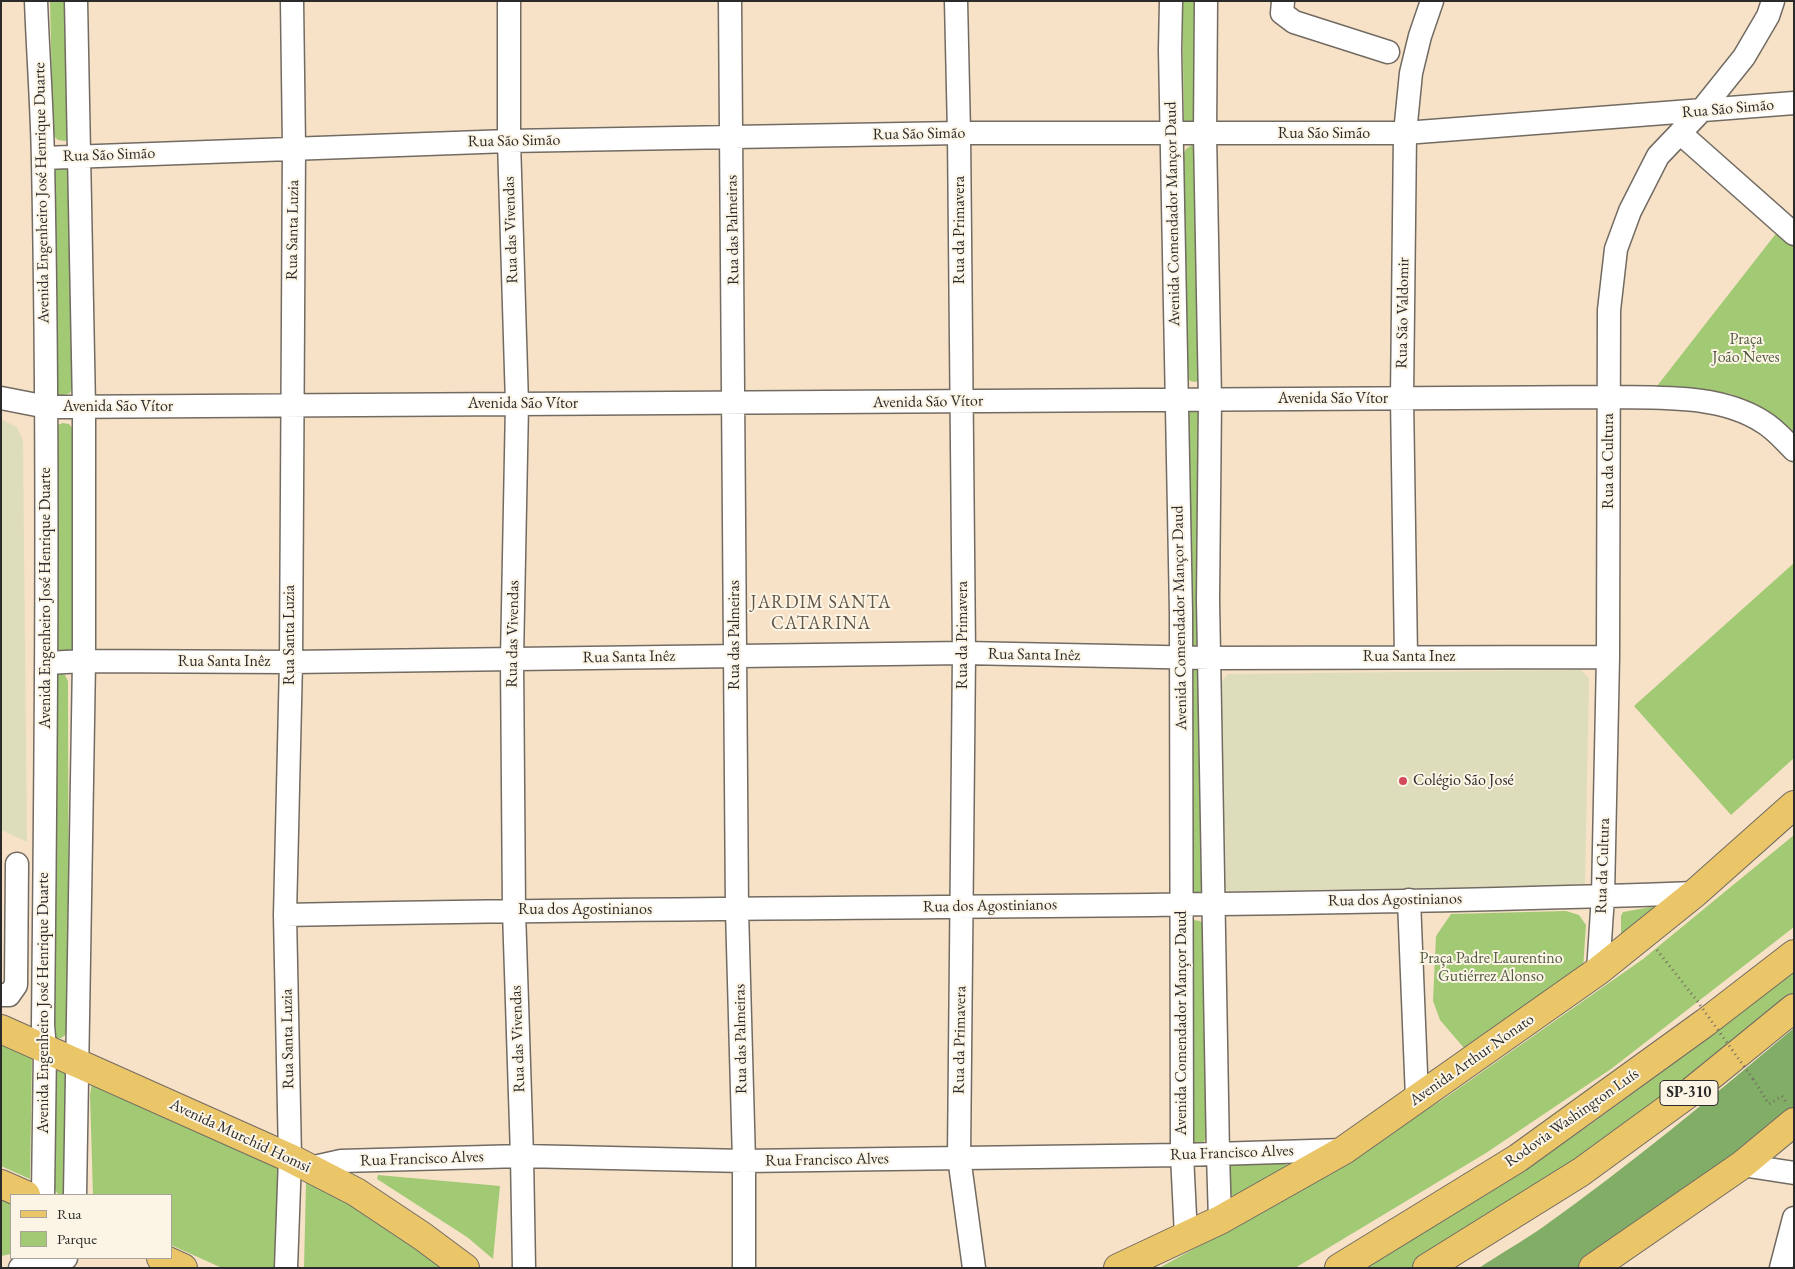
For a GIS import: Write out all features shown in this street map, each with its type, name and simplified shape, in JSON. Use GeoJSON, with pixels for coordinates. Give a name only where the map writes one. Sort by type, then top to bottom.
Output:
{"type":"FeatureCollection","features":[{"type":"Feature","properties":{"kind":"main road","name":"Avenida Arthur Nonato"},"geometry":{"type":"LineString","coordinates":[[1118,1268],[1220,1220],[1344,1150],[1598,971],[1695,892],[1794,805]]}},
{"type":"Feature","properties":{"kind":"main road","name":"Rodovia Washington Luís"},"geometry":{"type":"LineString","coordinates":[[1339,1268],[1518,1158],[1706,1022],[1794,954]]}},
{"type":"Feature","properties":{"kind":"main road","name":"SP-310"},"geometry":{"type":"LineString","coordinates":[[1427,1268],[1581,1172],[1692,1091],[1794,1008]]}},
{"type":"Feature","properties":{"kind":"main road","name":"Avenida Murchid Homsi"},"geometry":{"type":"LineString","coordinates":[[1,1029],[300,1163],[356,1192],[422,1236],[465,1268]]}},
{"type":"Feature","properties":{"kind":"main road"},"geometry":{"type":"LineString","coordinates":[[1593,1268],[1742,1165],[1792,1116]]}},
{"type":"Feature","properties":{"kind":"main road"},"geometry":{"type":"LineString","coordinates":[[1,1184],[24,1194]]}},
{"type":"Feature","properties":{"kind":"main road"},"geometry":{"type":"LineString","coordinates":[[163,1259],[183,1268]]}},
{"type":"Feature","properties":{"kind":"street","name":"Avenida Engenheiro José Henrique Duarte"},"geometry":{"type":"LineString","coordinates":[[75,1194],[84,661],[84,407],[76,1]]}},
{"type":"Feature","properties":{"kind":"street","name":"Rua Santa Luzia"},"geometry":{"type":"LineString","coordinates":[[286,1268],[300,1163],[285,915],[291,662],[294,147],[292,1]]}},
{"type":"Feature","properties":{"kind":"street","name":"Rua das Vivendas"},"geometry":{"type":"LineString","coordinates":[[509,1],[509,141],[517,404],[512,659],[514,910],[524,1268]]}},
{"type":"Feature","properties":{"kind":"street","name":"Rua das Palmeiras"},"geometry":{"type":"LineString","coordinates":[[730,1],[738,910],[744,1161],[744,1268]]}},
{"type":"Feature","properties":{"kind":"street","name":"Rua da Primavera"},"geometry":{"type":"LineString","coordinates":[[956,1],[964,654],[959,1157],[974,1268]]}},
{"type":"Feature","properties":{"kind":"street","name":"Avenida Comendador Mançor Daud"},"geometry":{"type":"LineString","coordinates":[[1171,1],[1181,657],[1182,1155],[1186,1236]]}},
{"type":"Feature","properties":{"kind":"street","name":"Avenida Comendador Mançor Daud"},"geometry":{"type":"LineString","coordinates":[[1206,1],[1210,400],[1208,600],[1220,1220]]}},
{"type":"Feature","properties":{"kind":"street"},"geometry":{"type":"LineString","coordinates":[[1283,1],[1282,13],[1294,22],[1388,52]]}},
{"type":"Feature","properties":{"kind":"street","name":"Rua São Valdomir"},"geometry":{"type":"LineString","coordinates":[[1406,657],[1402,398],[1405,133],[1411,73],[1420,36],[1432,1]]}},
{"type":"Feature","properties":{"kind":"street","name":"Rua da Cultura"},"geometry":{"type":"LineString","coordinates":[[1598,971],[1603,896],[1608,657],[1609,310],[1616,249],[1630,211],[1658,156],[1700,112],[1744,58],[1768,16],[1773,1]]}},
{"type":"Feature","properties":{"kind":"street","name":"Avenida Engenheiro José Henrique Duarte"},"geometry":{"type":"LineString","coordinates":[[35,2],[43,158],[47,407],[47,663],[43,1025],[45,1049],[42,1194]]}},
{"type":"Feature","properties":{"kind":"street","name":"Rua São Simão"},"geometry":{"type":"LineString","coordinates":[[43,158],[294,147],[509,141],[959,133],[1405,133],[1700,112],[1794,103]]}},
{"type":"Feature","properties":{"kind":"street"},"geometry":{"type":"LineString","coordinates":[[1680,133],[1794,234]]}},
{"type":"Feature","properties":{"kind":"street","name":"Avenida São Vítor"},"geometry":{"type":"LineString","coordinates":[[1,398],[47,407],[84,407],[1402,398],[1682,398],[1735,408],[1763,422],[1794,450]]}},
{"type":"Feature","properties":{"kind":"street","name":"Rua Santa Inêz"},"geometry":{"type":"LineString","coordinates":[[47,663],[84,661],[291,662],[736,655],[964,654],[1210,658]]}},
{"type":"Feature","properties":{"kind":"street","name":"Rua Santa Inez"},"geometry":{"type":"LineString","coordinates":[[1210,658],[1608,657]]}},
{"type":"Feature","properties":{"kind":"street"},"geometry":{"type":"LineString","coordinates":[[1,995],[8,995],[16,985],[9,924],[16,864]]}},
{"type":"Feature","properties":{"kind":"street","name":"Rua dos Agostinianos"},"geometry":{"type":"LineString","coordinates":[[285,915],[514,910],[738,910],[1214,904],[1603,896],[1695,892]]}},
{"type":"Feature","properties":{"kind":"street"},"geometry":{"type":"LineString","coordinates":[[1409,900],[1417,1098]]}},
{"type":"Feature","properties":{"kind":"street","name":"Rua Francisco Alves"},"geometry":{"type":"LineString","coordinates":[[300,1163],[522,1156],[744,1161],[1182,1155],[1344,1150]]}},
{"type":"Feature","properties":{"kind":"street"},"geometry":{"type":"LineString","coordinates":[[1742,1165],[1794,1173]]}},
{"type":"Feature","properties":{"kind":"street"},"geometry":{"type":"LineString","coordinates":[[1781,1268],[1794,1218]]}},
{"type":"Feature","properties":{"kind":"street"},"geometry":{"type":"LineString","coordinates":[[20,1268],[62,1260]]}},
{"type":"Feature","properties":{"kind":"path"},"geometry":{"type":"LineString","coordinates":[[1645,933],[1754,1079],[1769,1104],[1782,1096],[1792,1116]]}},
{"type":"Feature","properties":{"kind":"shaded area"},"geometry":{"type":"Polygon","coordinates":[[[1,419],[17,427],[23,441],[27,842],[1,830],[1,419]]]}},
{"type":"Feature","properties":{"kind":"shaded area","name":"Colégio São José"},"geometry":{"type":"Polygon","coordinates":[[[1581,670],[1589,678],[1585,886],[1228,891],[1217,880],[1221,682],[1228,674],[1581,670]]]}},
{"type":"Feature","properties":{"kind":"green space"},"geometry":{"type":"Polygon","coordinates":[[[50,1],[69,1],[70,137],[65,141],[58,140],[53,135],[50,1]]]}},
{"type":"Feature","properties":{"kind":"green space"},"geometry":{"type":"Polygon","coordinates":[[[1182,1],[1199,1],[1202,118],[1189,127],[1184,121],[1182,1]]]}},
{"type":"Feature","properties":{"kind":"green space"},"geometry":{"type":"Polygon","coordinates":[[[1192,145],[1198,146],[1200,380],[1195,382],[1190,381],[1186,374],[1184,356],[1183,156],[1186,149],[1192,145]]]}},
{"type":"Feature","properties":{"kind":"green space"},"geometry":{"type":"Polygon","coordinates":[[[59,163],[71,169],[73,387],[70,393],[61,396],[53,394],[53,168],[59,163]]]}},
{"type":"Feature","properties":{"kind":"green space","name":"Praça João Neves"},"geometry":{"type":"Polygon","coordinates":[[[1778,231],[1794,245],[1794,438],[1784,426],[1731,394],[1686,387],[1657,386],[1778,231]]]}},
{"type":"Feature","properties":{"kind":"green space"},"geometry":{"type":"Polygon","coordinates":[[[1191,410],[1197,410],[1203,414],[1203,643],[1197,648],[1191,646],[1184,414],[1191,410]]]}},
{"type":"Feature","properties":{"kind":"green space"},"geometry":{"type":"Polygon","coordinates":[[[69,424],[73,429],[76,649],[64,654],[58,650],[54,431],[57,425],[69,424]]]}},
{"type":"Feature","properties":{"kind":"green space"},"geometry":{"type":"Polygon","coordinates":[[[1794,563],[1794,758],[1731,815],[1634,706],[1794,563]]]}},
{"type":"Feature","properties":{"kind":"green space"},"geometry":{"type":"Polygon","coordinates":[[[1202,667],[1203,886],[1202,891],[1196,894],[1189,892],[1190,669],[1202,667]]]}},
{"type":"Feature","properties":{"kind":"green space"},"geometry":{"type":"Polygon","coordinates":[[[58,673],[65,675],[68,681],[69,1024],[67,1034],[61,1038],[54,1038],[53,678],[58,673]]]}},
{"type":"Feature","properties":{"kind":"green space"},"geometry":{"type":"Polygon","coordinates":[[[1794,835],[1794,927],[1611,1069],[1486,1153],[1295,1268],[1159,1268],[1272,1206],[1445,1098],[1643,959],[1794,835]]]}},
{"type":"Feature","properties":{"kind":"green space"},"geometry":{"type":"Polygon","coordinates":[[[1651,907],[1656,911],[1624,936],[1621,933],[1621,916],[1623,912],[1651,907]]]}},
{"type":"Feature","properties":{"kind":"green space","name":"Praça Padre Laurentino Gutiérrez Alonso"},"geometry":{"type":"Polygon","coordinates":[[[1566,911],[1579,915],[1586,925],[1583,969],[1475,1049],[1464,1048],[1440,1020],[1433,1001],[1436,936],[1451,914],[1566,911]]]}},
{"type":"Feature","properties":{"kind":"green space"},"geometry":{"type":"Polygon","coordinates":[[[1194,920],[1200,921],[1207,926],[1207,1134],[1204,1142],[1200,1145],[1193,1144],[1187,926],[1194,920]]]}},
{"type":"Feature","properties":{"kind":"green space"},"geometry":{"type":"Polygon","coordinates":[[[1794,967],[1794,996],[1617,1135],[1468,1233],[1411,1268],[1365,1268],[1482,1197],[1567,1141],[1646,1083],[1794,967]]]}},
{"type":"Feature","properties":{"kind":"green space"},"geometry":{"type":"Polygon","coordinates":[[[1794,1028],[1794,1109],[1658,1215],[1579,1268],[1479,1268],[1543,1227],[1639,1155],[1794,1028]]]}},
{"type":"Feature","properties":{"kind":"green space"},"geometry":{"type":"Polygon","coordinates":[[[1,1041],[32,1055],[30,1179],[1,1166],[1,1041]]]}},
{"type":"Feature","properties":{"kind":"green space"},"geometry":{"type":"Polygon","coordinates":[[[63,1070],[71,1078],[66,1194],[58,1194],[54,1189],[55,1084],[57,1071],[63,1070]]]}},
{"type":"Feature","properties":{"kind":"green space"},"geometry":{"type":"Polygon","coordinates":[[[92,1082],[282,1166],[279,1268],[222,1268],[172,1245],[172,1194],[93,1194],[90,1095],[92,1082]]]}},
{"type":"Feature","properties":{"kind":"green space"},"geometry":{"type":"Polygon","coordinates":[[[1229,1164],[1289,1165],[1238,1197],[1230,1195],[1229,1164]]]}},
{"type":"Feature","properties":{"kind":"green space"},"geometry":{"type":"Polygon","coordinates":[[[378,1175],[500,1186],[493,1259],[467,1237],[377,1179],[378,1175]]]}},
{"type":"Feature","properties":{"kind":"green space"},"geometry":{"type":"Polygon","coordinates":[[[316,1180],[452,1268],[304,1268],[306,1183],[316,1180]]]}},
{"type":"Feature","properties":{"kind":"green space"},"geometry":{"type":"Polygon","coordinates":[[[1,1196],[10,1200],[10,1254],[1,1256],[1,1196]]]}},
{"type":"Feature","properties":{"kind":"place","name":"Colégio São José"},"geometry":{"type":"Point","coordinates":[1403,781]}},
{"type":"Feature","properties":{"kind":"district","name":"JARDIM SANTA CATARINA"},"geometry":{"type":"Point","coordinates":[821,613]}}]}
